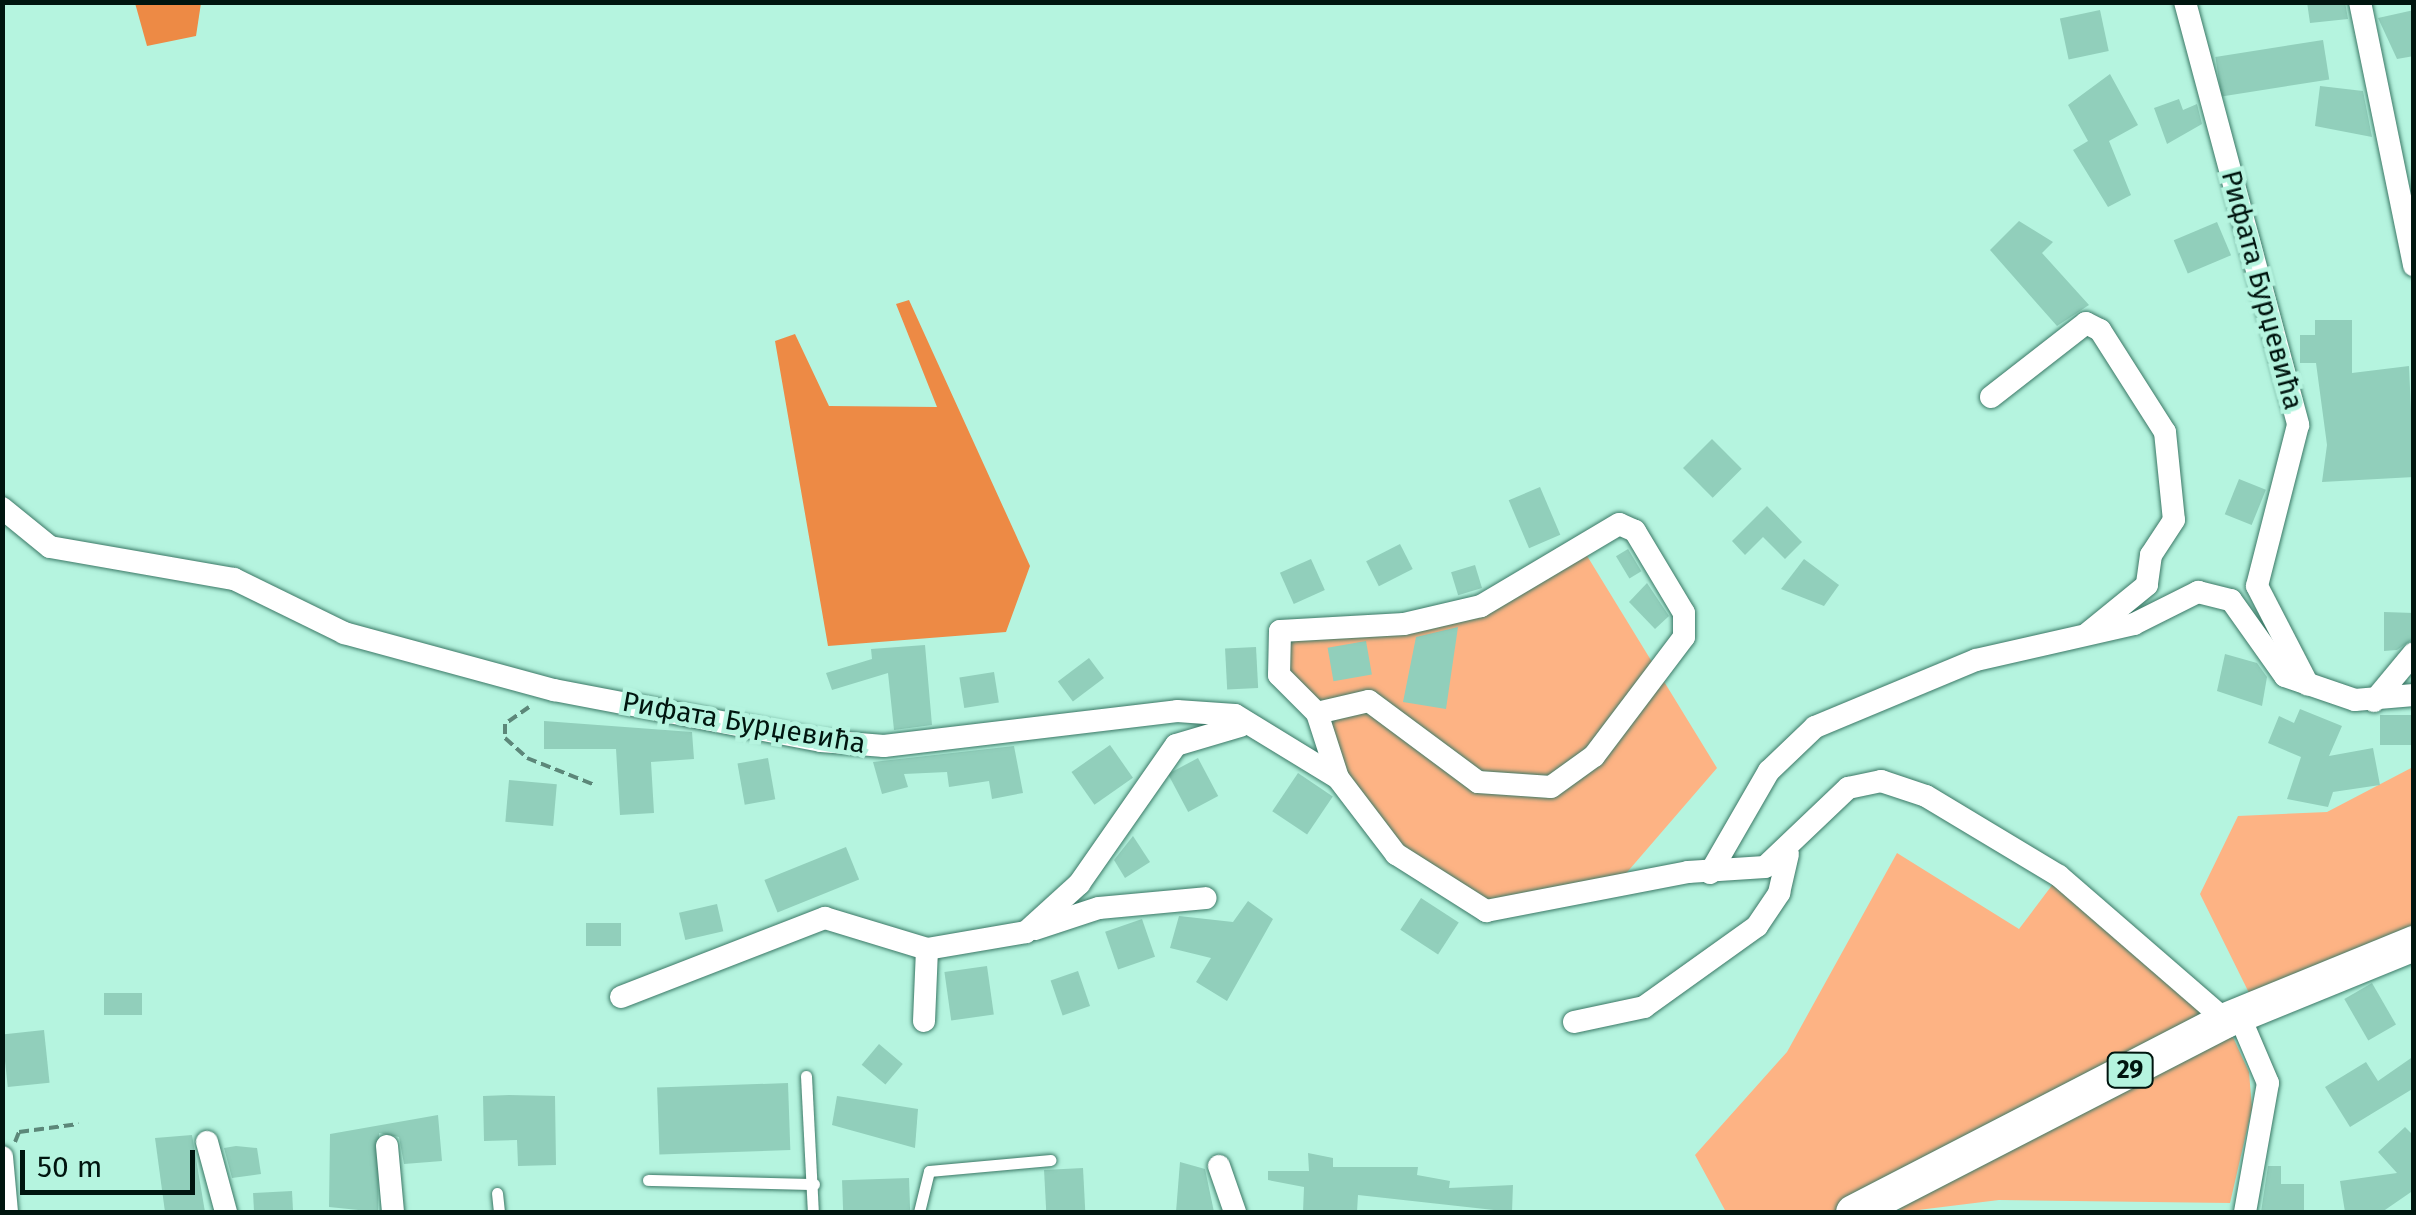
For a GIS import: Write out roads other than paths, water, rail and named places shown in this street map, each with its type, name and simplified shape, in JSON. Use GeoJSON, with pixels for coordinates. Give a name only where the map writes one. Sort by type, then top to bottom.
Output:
{"type":"FeatureCollection","features":[{"type":"Feature","properties":{"kind":"main road","name":"29"},"geometry":{"type":"LineString","coordinates":[[1856,1212],[2232,1018],[2414,944]]}},
{"type":"Feature","properties":{"kind":"street","name":"Рифата Бурџевића"},"geometry":{"type":"LineString","coordinates":[[2185,2],[2298,426],[2257,586],[2308,685]]}},
{"type":"Feature","properties":{"kind":"street"},"geometry":{"type":"LineString","coordinates":[[2360,2],[2414,266]]}},
{"type":"Feature","properties":{"kind":"street"},"geometry":{"type":"LineString","coordinates":[[1990,397],[2086,324],[2100,330],[2164,432],[2176,504],[2151,555],[2151,578],[2085,635]]}},
{"type":"Feature","properties":{"kind":"street","name":"Рифата Бурџевића"},"geometry":{"type":"LineString","coordinates":[[2,508],[50,548],[234,579],[344,633],[554,690],[884,746],[1177,710],[1235,715],[1338,778],[1396,854],[1486,911],[1710,873],[1742,874],[1788,854],[1848,788],[1881,782],[1916,792],[2059,876],[2232,1018]]}},
{"type":"Feature","properties":{"kind":"street","name":"Рифата Бурџевића"},"geometry":{"type":"LineString","coordinates":[[1317,713],[1345,700],[1379,704],[1491,787],[1536,791],[1575,775],[1684,637],[1680,600],[1635,531],[1610,525],[1481,606],[1404,624],[1280,631],[1279,675],[1317,713],[1338,778]]}},
{"type":"Feature","properties":{"kind":"street"},"geometry":{"type":"LineString","coordinates":[[1710,873],[1769,772],[1815,727],[1976,660],[2085,635],[2215,591],[2240,611],[2266,658],[2308,685],[2374,701],[2414,695]]}},
{"type":"Feature","properties":{"kind":"street"},"geometry":{"type":"LineString","coordinates":[[2374,701],[2414,653]]}},
{"type":"Feature","properties":{"kind":"street","name":"Рифата Бурџевића"},"geometry":{"type":"LineString","coordinates":[[1026,932],[1079,884],[1176,745],[1210,728],[1268,732]]}},
{"type":"Feature","properties":{"kind":"street"},"geometry":{"type":"LineString","coordinates":[[1574,1022],[1644,1007],[1757,926],[1780,894],[1788,854]]}},
{"type":"Feature","properties":{"kind":"street"},"geometry":{"type":"LineString","coordinates":[[621,996],[825,918],[927,949],[1026,932],[1099,908],[1206,898]]}},
{"type":"Feature","properties":{"kind":"street"},"geometry":{"type":"LineString","coordinates":[[924,1021],[927,949]]}},
{"type":"Feature","properties":{"kind":"street"},"geometry":{"type":"LineString","coordinates":[[2232,1018],[2268,1082],[2245,1212]]}},
{"type":"Feature","properties":{"kind":"street"},"geometry":{"type":"LineString","coordinates":[[207,1142],[226,1212]]}},
{"type":"Feature","properties":{"kind":"street"},"geometry":{"type":"LineString","coordinates":[[387,1146],[393,1212]]}},
{"type":"Feature","properties":{"kind":"street"},"geometry":{"type":"LineString","coordinates":[[5,1158],[7,1212]]}},
{"type":"Feature","properties":{"kind":"street"},"geometry":{"type":"LineString","coordinates":[[1218,1166],[1234,1212]]}},
{"type":"Feature","properties":{"kind":"lane"},"geometry":{"type":"LineString","coordinates":[[806,1076],[814,1184],[812,1212]]}},
{"type":"Feature","properties":{"kind":"lane"},"geometry":{"type":"LineString","coordinates":[[919,1212],[930,1171],[1051,1160]]}},
{"type":"Feature","properties":{"kind":"lane"},"geometry":{"type":"LineString","coordinates":[[648,1180],[814,1184]]}},
{"type":"Feature","properties":{"kind":"lane"},"geometry":{"type":"LineString","coordinates":[[497,1194],[499,1212]]}}]}
